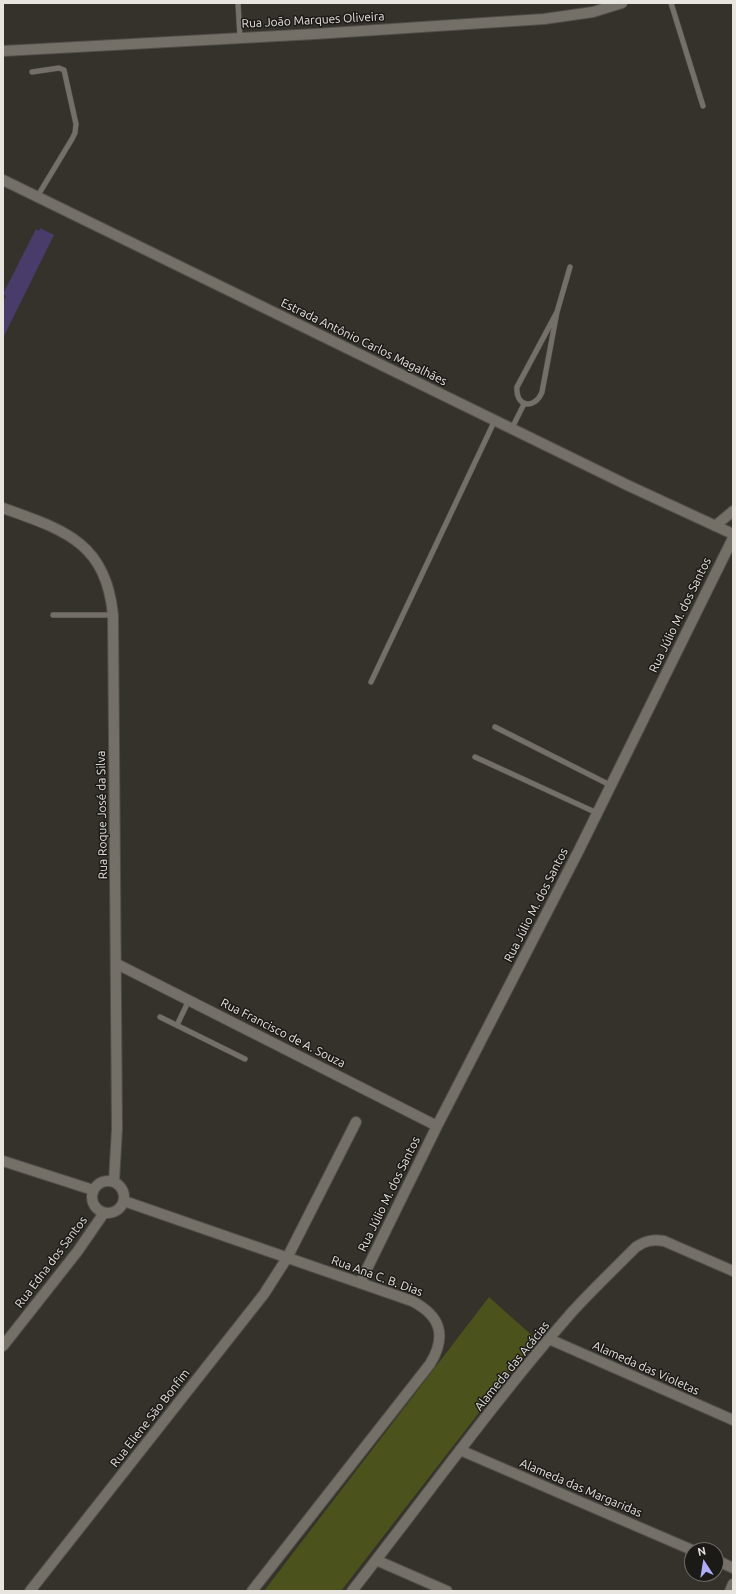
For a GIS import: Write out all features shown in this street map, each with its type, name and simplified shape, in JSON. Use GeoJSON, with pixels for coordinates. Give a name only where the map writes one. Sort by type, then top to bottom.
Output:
{"type":"FeatureCollection","features":[{"type":"Feature","properties":{"kind":"street","name":"Rua João Marques Oliveira"},"geometry":{"type":"LineString","coordinates":[[3,51],[544,19],[593,12],[620,3]]}},
{"type":"Feature","properties":{"kind":"street","name":"Estrada Antônio Carlos Magalhães"},"geometry":{"type":"LineString","coordinates":[[3,180],[627,485],[733,534]]}},
{"type":"Feature","properties":{"kind":"street","name":"Rua Roque José da Silva"},"geometry":{"type":"LineString","coordinates":[[3,508],[60,530],[71,536],[85,547],[105,576],[111,595],[117,1129],[114,1181]]}},
{"type":"Feature","properties":{"kind":"street"},"geometry":{"type":"LineString","coordinates":[[715,526],[733,511]]}},
{"type":"Feature","properties":{"kind":"street","name":"Rua Júlio M. dos Santos"},"geometry":{"type":"LineString","coordinates":[[360,1283],[437,1126],[597,813],[733,538]]}},
{"type":"Feature","properties":{"kind":"street","name":"Rua Francisco de A. Souza"},"geometry":{"type":"LineString","coordinates":[[116,964],[437,1126]]}},
{"type":"Feature","properties":{"kind":"street","name":"Rua Eliene São Bonfim"},"geometry":{"type":"LineString","coordinates":[[30,1591],[264,1294],[287,1258],[356,1122]]}},
{"type":"Feature","properties":{"kind":"street"},"geometry":{"type":"LineString","coordinates":[[3,1161],[93,1190]]}},
{"type":"Feature","properties":{"kind":"street"},"geometry":{"type":"LineString","coordinates":[[108,1180],[114,1181],[124,1191],[124,1201],[119,1210],[109,1214],[98,1211],[92,1202],[93,1190],[101,1182],[108,1180]]}},
{"type":"Feature","properties":{"kind":"street","name":"Rua Ana C. B. Dias"},"geometry":{"type":"LineString","coordinates":[[124,1201],[412,1301],[425,1308],[433,1315],[438,1326],[440,1338],[438,1352],[430,1364],[252,1591]]}},
{"type":"Feature","properties":{"kind":"street","name":"Rua Edna dos Santos"},"geometry":{"type":"LineString","coordinates":[[3,1346],[77,1252],[104,1213]]}},
{"type":"Feature","properties":{"kind":"street","name":"Alameda das Acácias"},"geometry":{"type":"LineString","coordinates":[[352,1591],[460,1450],[549,1339],[578,1306],[636,1247],[645,1241],[664,1241],[733,1270]]}},
{"type":"Feature","properties":{"kind":"street","name":"Alameda das Violetas"},"geometry":{"type":"LineString","coordinates":[[549,1339],[733,1420]]}},
{"type":"Feature","properties":{"kind":"street","name":"Alameda das Margaridas"},"geometry":{"type":"LineString","coordinates":[[460,1450],[684,1547]]}},
{"type":"Feature","properties":{"kind":"street"},"geometry":{"type":"LineString","coordinates":[[376,1560],[448,1591]]}},
{"type":"Feature","properties":{"kind":"street"},"geometry":{"type":"LineString","coordinates":[[730,1591],[733,1584]]}},
{"type":"Feature","properties":{"kind":"lane"},"geometry":{"type":"LineString","coordinates":[[238,3],[240,38]]}},
{"type":"Feature","properties":{"kind":"lane"},"geometry":{"type":"LineString","coordinates":[[671,3],[703,106]]}},
{"type":"Feature","properties":{"kind":"lane"},"geometry":{"type":"LineString","coordinates":[[32,72],[59,68],[64,70],[76,124],[75,133],[37,197]]}},
{"type":"Feature","properties":{"kind":"lane"},"geometry":{"type":"LineString","coordinates":[[557,312],[517,387],[516,394],[519,400],[524,404],[532,404],[539,400],[542,392],[557,312],[570,267]]}},
{"type":"Feature","properties":{"kind":"lane"},"geometry":{"type":"LineString","coordinates":[[512,428],[524,404]]}},
{"type":"Feature","properties":{"kind":"lane"},"geometry":{"type":"LineString","coordinates":[[371,682],[495,420]]}},
{"type":"Feature","properties":{"kind":"lane"},"geometry":{"type":"LineString","coordinates":[[53,615],[112,615]]}},
{"type":"Feature","properties":{"kind":"lane"},"geometry":{"type":"LineString","coordinates":[[495,727],[610,785]]}},
{"type":"Feature","properties":{"kind":"lane"},"geometry":{"type":"LineString","coordinates":[[475,757],[597,813]]}},
{"type":"Feature","properties":{"kind":"lane"},"geometry":{"type":"LineString","coordinates":[[177,1025],[189,1000]]}},
{"type":"Feature","properties":{"kind":"lane"},"geometry":{"type":"LineString","coordinates":[[160,1017],[245,1059]]}},
{"type":"Feature","properties":{"kind":"green space"},"geometry":{"type":"Polygon","coordinates":[[[489,1297],[536,1339],[341,1591],[264,1591],[489,1297]]]}},
{"type":"Feature","properties":{"kind":"building"},"geometry":{"type":"Polygon","coordinates":[[[40,228],[54,235],[3,338],[3,302],[6,296],[3,294],[36,229],[39,231],[40,228]]]}}]}
